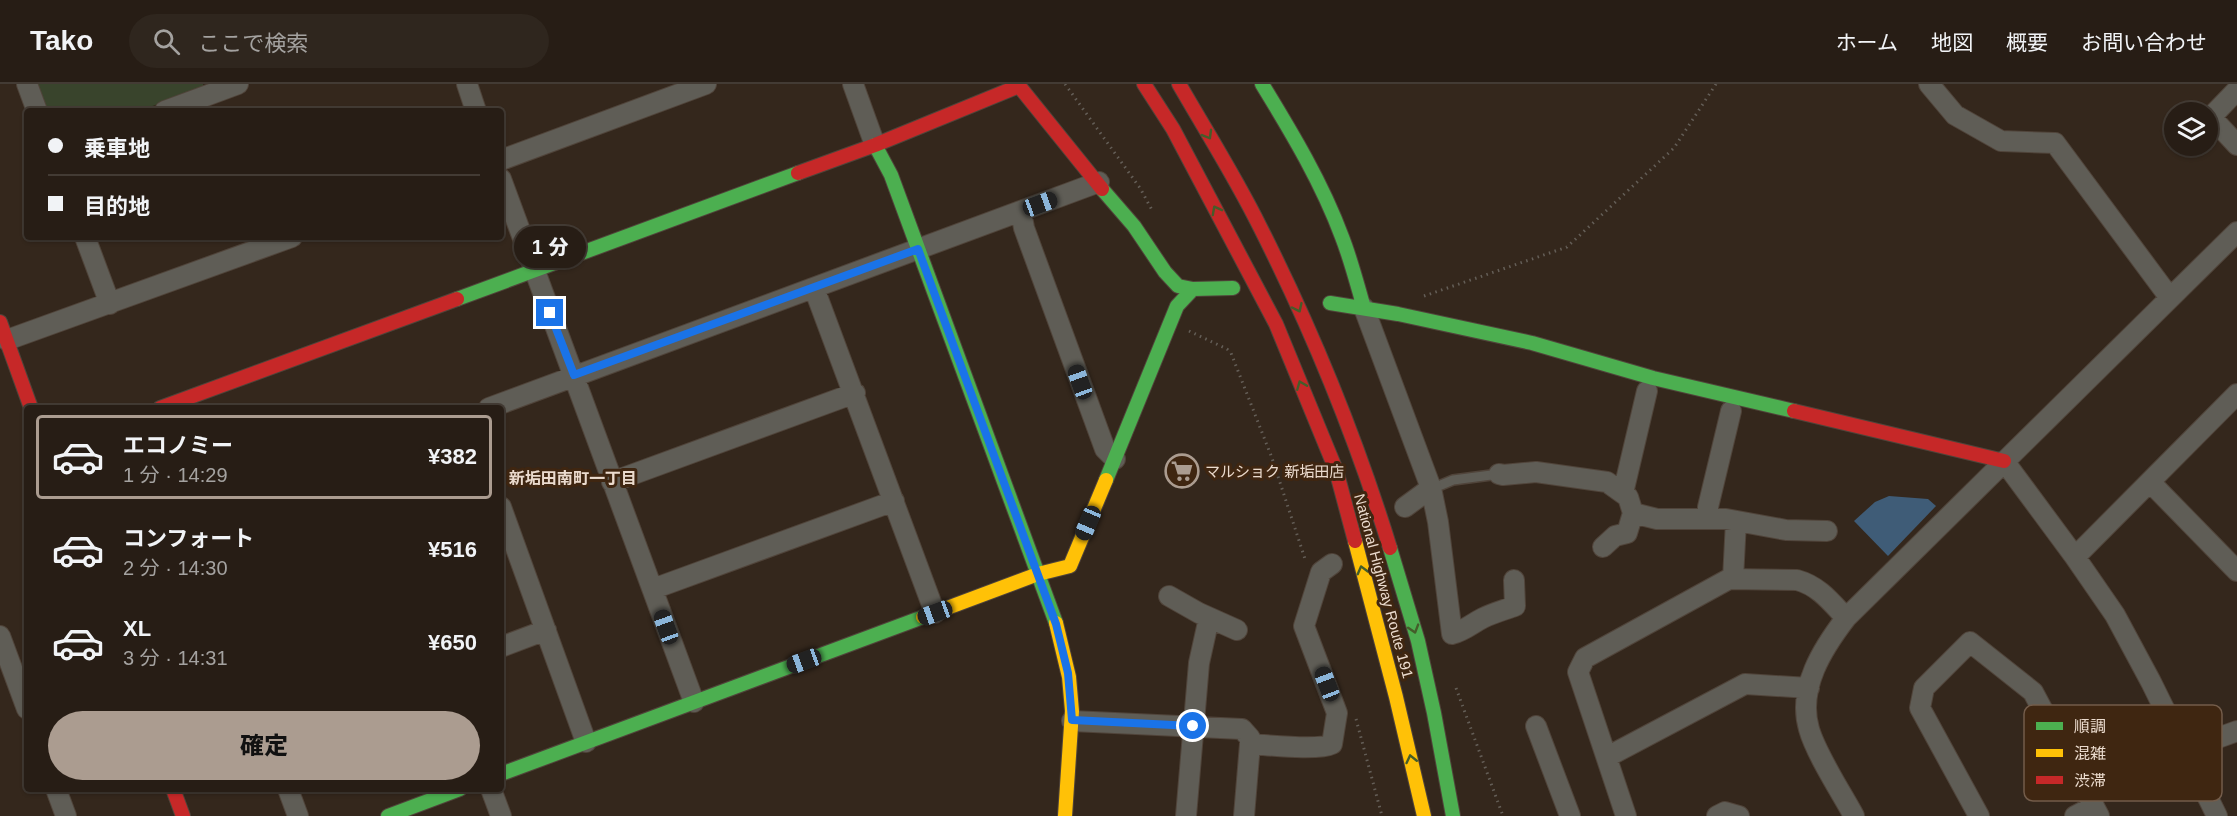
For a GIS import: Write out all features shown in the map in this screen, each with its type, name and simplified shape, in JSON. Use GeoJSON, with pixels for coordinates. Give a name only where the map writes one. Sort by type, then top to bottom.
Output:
{"type":"FeatureCollection","features":[{"type":"Feature","properties":{"kind":"main road"},"geometry":{"type":"LineString","coordinates":[[1139,84],[1173,129]]}},
{"type":"Feature","properties":{"kind":"main road","name":"National Highway Route 191"},"geometry":{"type":"LineString","coordinates":[[1144,84],[1173,129],[1276,324],[1336,470],[1396,697],[1424,816]]}},
{"type":"Feature","properties":{"kind":"main road","name":"National Highway Route 191"},"geometry":{"type":"LineString","coordinates":[[1179,84],[1260,226],[1314,342],[1370,484],[1418,641],[1453,816]]}},
{"type":"Feature","properties":{"kind":"main road"},"geometry":{"type":"LineString","coordinates":[[1262,84],[1291,132],[1325,198],[1350,257],[1364,308]]}},
{"type":"Feature","properties":{"kind":"main road"},"geometry":{"type":"LineString","coordinates":[[168,405],[875,145],[1019,85],[1062,141],[1134,226],[1165,272],[1178,286],[1193,289],[1233,288]]}},
{"type":"Feature","properties":{"kind":"main road"},"geometry":{"type":"LineString","coordinates":[[875,145],[891,175],[1056,624],[1068,673],[1072,720],[1065,816]]}},
{"type":"Feature","properties":{"kind":"main road"},"geometry":{"type":"LineString","coordinates":[[504,773],[1038,574],[1070,566],[1177,306],[1193,289]]}},
{"type":"Feature","properties":{"kind":"main road"},"geometry":{"type":"LineString","coordinates":[[1330,303],[1532,342],[1653,378],[2004,461]]}},
{"type":"Feature","properties":{"kind":"main road"},"geometry":{"type":"LineString","coordinates":[[3,331],[30,405]]}},
{"type":"Feature","properties":{"kind":"main road"},"geometry":{"type":"LineString","coordinates":[[1434,713],[1463,816]]}},
{"type":"Feature","properties":{"kind":"main road"},"geometry":{"type":"LineString","coordinates":[[174,792],[183,816]]}},
{"type":"Feature","properties":{"kind":"main road"},"geometry":{"type":"LineString","coordinates":[[388,816],[452,792]]}},
{"type":"Feature","properties":{"kind":"street"},"geometry":{"type":"LineString","coordinates":[[27,84],[36,108]]}},
{"type":"Feature","properties":{"kind":"street"},"geometry":{"type":"LineString","coordinates":[[173,108],[238,84]]}},
{"type":"Feature","properties":{"kind":"street"},"geometry":{"type":"LineString","coordinates":[[467,84],[475,108]]}},
{"type":"Feature","properties":{"kind":"street"},"geometry":{"type":"LineString","coordinates":[[504,159],[706,84]]}},
{"type":"Feature","properties":{"kind":"street"},"geometry":{"type":"LineString","coordinates":[[854,84],[875,145]]}},
{"type":"Feature","properties":{"kind":"street"},"geometry":{"type":"LineString","coordinates":[[1929,84],[1955,115],[2001,141],[2055,143],[2170,297]]}},
{"type":"Feature","properties":{"kind":"street"},"geometry":{"type":"LineString","coordinates":[[2237,90],[2211,117],[2237,146]]}},
{"type":"Feature","properties":{"kind":"street"},"geometry":{"type":"LineString","coordinates":[[497,405],[1099,182]]}},
{"type":"Feature","properties":{"kind":"street"},"geometry":{"type":"LineString","coordinates":[[504,187],[694,702]]}},
{"type":"Feature","properties":{"kind":"street"},"geometry":{"type":"LineString","coordinates":[[1021,211],[1023,228],[1105,449],[1115,459]]}},
{"type":"Feature","properties":{"kind":"street"},"geometry":{"type":"LineString","coordinates":[[1854,816],[1809,729],[1807,707],[1809,688],[1826,644],[1846,618],[2237,232]]}},
{"type":"Feature","properties":{"kind":"street"},"geometry":{"type":"LineString","coordinates":[[86,240],[110,304]]}},
{"type":"Feature","properties":{"kind":"street"},"geometry":{"type":"LineString","coordinates":[[3,331],[110,304],[284,240]]}},
{"type":"Feature","properties":{"kind":"street"},"geometry":{"type":"LineString","coordinates":[[814,288],[935,613]]}},
{"type":"Feature","properties":{"kind":"street"},"geometry":{"type":"LineString","coordinates":[[1364,308],[1371,333],[1419,452],[1436,487],[1452,634],[1467,630],[1480,620],[1515,606],[1514,580]]}},
{"type":"Feature","properties":{"kind":"street"},"geometry":{"type":"LineString","coordinates":[[1623,493],[1647,391]]}},
{"type":"Feature","properties":{"kind":"street"},"geometry":{"type":"LineString","coordinates":[[612,482],[855,393]]}},
{"type":"Feature","properties":{"kind":"street"},"geometry":{"type":"LineString","coordinates":[[2075,557],[2237,394]]}},
{"type":"Feature","properties":{"kind":"street"},"geometry":{"type":"LineString","coordinates":[[1708,513],[1731,411]]}},
{"type":"Feature","properties":{"kind":"street"},"geometry":{"type":"LineString","coordinates":[[2004,461],[2115,615],[2161,705]]}},
{"type":"Feature","properties":{"kind":"street"},"geometry":{"type":"LineString","coordinates":[[1499,474],[1536,472],[1606,482],[1623,493],[1628,497],[1633,513],[1627,533],[1615,536],[1603,547]]}},
{"type":"Feature","properties":{"kind":"street"},"geometry":{"type":"LineString","coordinates":[[2150,482],[2237,571]]}},
{"type":"Feature","properties":{"kind":"street"},"geometry":{"type":"LineString","coordinates":[[1405,507],[1436,487]]}},
{"type":"Feature","properties":{"kind":"street"},"geometry":{"type":"LineString","coordinates":[[653,589],[894,501]]}},
{"type":"Feature","properties":{"kind":"street"},"geometry":{"type":"LineString","coordinates":[[1633,513],[1657,519],[1708,513],[1726,519],[1786,530],[1827,531]]}},
{"type":"Feature","properties":{"kind":"street"},"geometry":{"type":"LineString","coordinates":[[504,521],[586,742]]}},
{"type":"Feature","properties":{"kind":"street"},"geometry":{"type":"LineString","coordinates":[[1733,579],[1736,521]]}},
{"type":"Feature","properties":{"kind":"street"},"geometry":{"type":"LineString","coordinates":[[1250,744],[1312,747],[1326,747],[1332,744],[1337,712],[1304,626],[1321,572],[1332,564]]}},
{"type":"Feature","properties":{"kind":"street"},"geometry":{"type":"LineString","coordinates":[[1626,816],[1578,672],[1586,658],[1729,579],[1797,580],[1807,583],[1819,590],[1846,618]]}},
{"type":"Feature","properties":{"kind":"street"},"geometry":{"type":"LineString","coordinates":[[1169,596],[1237,630]]}},
{"type":"Feature","properties":{"kind":"street"},"geometry":{"type":"LineString","coordinates":[[1186,816],[1200,654],[1209,618]]}},
{"type":"Feature","properties":{"kind":"street"},"geometry":{"type":"LineString","coordinates":[[504,646],[546,630]]}},
{"type":"Feature","properties":{"kind":"street"},"geometry":{"type":"LineString","coordinates":[[0,636],[24,702]]}},
{"type":"Feature","properties":{"kind":"street"},"geometry":{"type":"LineString","coordinates":[[1979,816],[1920,708],[1924,688],[1970,642],[2033,692],[2040,705]]}},
{"type":"Feature","properties":{"kind":"street"},"geometry":{"type":"LineString","coordinates":[[1606,757],[1745,684],[1809,688]]}},
{"type":"Feature","properties":{"kind":"street"},"geometry":{"type":"LineString","coordinates":[[1072,720],[1242,729],[1250,738],[1244,816]]}},
{"type":"Feature","properties":{"kind":"street"},"geometry":{"type":"LineString","coordinates":[[1536,726],[1570,816]]}},
{"type":"Feature","properties":{"kind":"street"},"geometry":{"type":"LineString","coordinates":[[2222,736],[2237,731]]}},
{"type":"Feature","properties":{"kind":"street"},"geometry":{"type":"LineString","coordinates":[[57,792],[66,816]]}},
{"type":"Feature","properties":{"kind":"street"},"geometry":{"type":"LineString","coordinates":[[289,792],[298,816]]}},
{"type":"Feature","properties":{"kind":"street"},"geometry":{"type":"LineString","coordinates":[[492,792],[501,816]]}},
{"type":"Feature","properties":{"kind":"street"},"geometry":{"type":"LineString","coordinates":[[2209,801],[2217,816]]}},
{"type":"Feature","properties":{"kind":"street"},"geometry":{"type":"LineString","coordinates":[[2075,816],[2097,811]]}},
{"type":"Feature","properties":{"kind":"street"},"geometry":{"type":"LineString","coordinates":[[1717,816],[1725,812],[1739,816]]}},
{"type":"Feature","properties":{"kind":"lane"},"geometry":{"type":"LineString","coordinates":[[1436,487],[1454,480],[1499,474]]}},
{"type":"Feature","properties":{"kind":"path"},"geometry":{"type":"LineString","coordinates":[[1065,84],[1140,188],[1156,218]]}},
{"type":"Feature","properties":{"kind":"path"},"geometry":{"type":"LineString","coordinates":[[1424,296],[1567,247],[1674,148],[1716,84]]}},
{"type":"Feature","properties":{"kind":"path"},"geometry":{"type":"LineString","coordinates":[[1183,329],[1231,353],[1272,458],[1306,563]]}},
{"type":"Feature","properties":{"kind":"path"},"geometry":{"type":"LineString","coordinates":[[1456,687],[1503,816]]}},
{"type":"Feature","properties":{"kind":"green space"},"geometry":{"type":"Polygon","coordinates":[[[37,84],[203,84],[204,87],[147,108],[46,108],[37,84]]]}},
{"type":"Feature","properties":{"kind":"water"},"geometry":{"type":"Polygon","coordinates":[[[1889,496],[1928,499],[1936,506],[1888,556],[1854,521],[1875,502],[1889,496]]]}},
{"type":"Feature","properties":{"kind":"traffic: fast"},"geometry":{"type":"LineString","coordinates":[[1262,84],[1325,197],[1345,246],[1364,308]]}},
{"type":"Feature","properties":{"kind":"traffic: fast"},"geometry":{"type":"LineString","coordinates":[[875,145],[891,175],[1056,623]]}},
{"type":"Feature","properties":{"kind":"traffic: fast"},"geometry":{"type":"LineString","coordinates":[[457,299],[798,173]]}},
{"type":"Feature","properties":{"kind":"traffic: fast"},"geometry":{"type":"LineString","coordinates":[[1102,189],[1134,226],[1165,272],[1178,286],[1193,289],[1233,288]]}},
{"type":"Feature","properties":{"kind":"traffic: fast"},"geometry":{"type":"LineString","coordinates":[[1106,480],[1177,306],[1193,289]]}},
{"type":"Feature","properties":{"kind":"traffic: fast"},"geometry":{"type":"LineString","coordinates":[[1330,303],[1398,314],[1532,343],[1653,378],[1794,411]]}},
{"type":"Feature","properties":{"kind":"traffic: fast"},"geometry":{"type":"LineString","coordinates":[[1390,548],[1418,641],[1453,816]]}},
{"type":"Feature","properties":{"kind":"traffic: fast"},"geometry":{"type":"LineString","coordinates":[[504,773],[923,617]]}},
{"type":"Feature","properties":{"kind":"traffic: fast"},"geometry":{"type":"LineString","coordinates":[[388,816],[452,792]]}},
{"type":"Feature","properties":{"kind":"traffic: slow"},"geometry":{"type":"LineString","coordinates":[[923,617],[1038,574],[1070,566],[1106,480]]}},
{"type":"Feature","properties":{"kind":"traffic: slow"},"geometry":{"type":"LineString","coordinates":[[1355,541],[1396,697],[1424,816]]}},
{"type":"Feature","properties":{"kind":"traffic: slow"},"geometry":{"type":"LineString","coordinates":[[1056,623],[1069,677],[1072,711],[1065,816]]}},
{"type":"Feature","properties":{"kind":"traffic: jam"},"geometry":{"type":"LineString","coordinates":[[1144,84],[1173,129],[1276,324],[1336,470],[1355,541]]}},
{"type":"Feature","properties":{"kind":"traffic: jam"},"geometry":{"type":"LineString","coordinates":[[1179,84],[1251,209],[1297,305],[1348,425],[1390,548]]}},
{"type":"Feature","properties":{"kind":"traffic: jam"},"geometry":{"type":"LineString","coordinates":[[798,173],[875,145],[1019,86],[1102,189]]}},
{"type":"Feature","properties":{"kind":"traffic: jam"},"geometry":{"type":"LineString","coordinates":[[168,405],[457,299]]}},
{"type":"Feature","properties":{"kind":"traffic: jam"},"geometry":{"type":"LineString","coordinates":[[0,322],[30,405]]}},
{"type":"Feature","properties":{"kind":"traffic: jam"},"geometry":{"type":"LineString","coordinates":[[1794,411],[2004,461]]}},
{"type":"Feature","properties":{"kind":"traffic: jam"},"geometry":{"type":"LineString","coordinates":[[174,792],[183,816]]}},
{"type":"Feature","properties":{"kind":"place","name":"マルショク 新垢田店"},"geometry":{"type":"Point","coordinates":[1182,471]}},
{"type":"Feature","properties":{"kind":"district","name":"新垢田南町一丁目"},"geometry":{"type":"Point","coordinates":[573,478]}},
{"type":"Feature","properties":{"kind":"route"},"geometry":{"type":"LineString","coordinates":[[550,313],[574,375],[918,249],[1056,624],[1068,673],[1072,720],[1193,726]]}}]}
